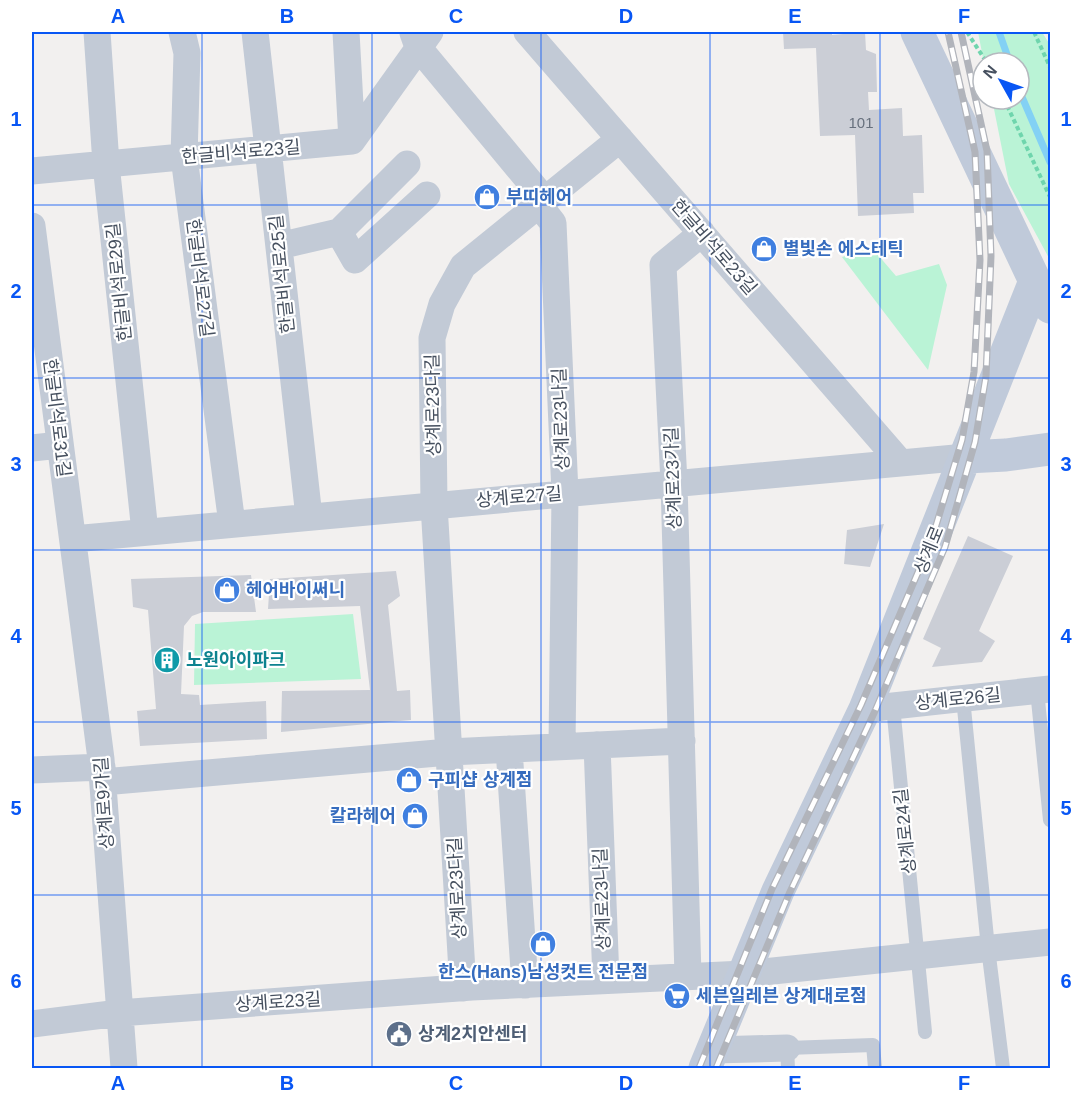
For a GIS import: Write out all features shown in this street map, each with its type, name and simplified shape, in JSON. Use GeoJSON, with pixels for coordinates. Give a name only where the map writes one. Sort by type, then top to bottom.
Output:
{"type":"FeatureCollection","features":[{"type":"Feature","properties":{"kind":"main road","name":"상계로"},"geometry":{"type":"LineString","coordinates":[[709,1059],[778,891],[879,707],[966,457],[1042,294],[917,32]]}},
{"type":"Feature","properties":{"kind":"main road"},"geometry":{"type":"LineString","coordinates":[[966,457],[1050,450]]}},
{"type":"Feature","properties":{"kind":"street","name":"한글비석로29길"},"geometry":{"type":"LineString","coordinates":[[97,32],[106,164],[145,532]]}},
{"type":"Feature","properties":{"kind":"street","name":"한글비석로27길"},"geometry":{"type":"LineString","coordinates":[[182,32],[186,53],[184,157],[232,524]]}},
{"type":"Feature","properties":{"kind":"street","name":"한글비석로25길"},"geometry":{"type":"LineString","coordinates":[[255,32],[309,517]]}},
{"type":"Feature","properties":{"kind":"street"},"geometry":{"type":"LineString","coordinates":[[346,32],[352,141]]}},
{"type":"Feature","properties":{"kind":"street","name":"한글비석로23길"},"geometry":{"type":"LineString","coordinates":[[527,32],[900,462]]}},
{"type":"Feature","properties":{"kind":"street"},"geometry":{"type":"LineString","coordinates":[[352,141],[420,37]]}},
{"type":"Feature","properties":{"kind":"street","name":"상계로23나길"},"geometry":{"type":"LineString","coordinates":[[420,37],[542,203],[553,223],[565,493],[562,747]]}},
{"type":"Feature","properties":{"kind":"street","name":"상계로23다길"},"geometry":{"type":"LineString","coordinates":[[463,988],[434,505],[432,338],[442,304],[463,266],[620,139]]}},
{"type":"Feature","properties":{"kind":"street","name":"한글비석로23길"},"geometry":{"type":"LineString","coordinates":[[32,171],[352,141]]}},
{"type":"Feature","properties":{"kind":"street"},"geometry":{"type":"LineString","coordinates":[[279,246],[339,232],[407,164]]}},
{"type":"Feature","properties":{"kind":"street"},"geometry":{"type":"LineString","coordinates":[[339,232],[355,260],[428,195]]}},
{"type":"Feature","properties":{"kind":"street","name":"한글비석로31길"},"geometry":{"type":"LineString","coordinates":[[32,226],[73,539]]}},
{"type":"Feature","properties":{"kind":"street","name":"상계로23가길"},"geometry":{"type":"LineString","coordinates":[[688,976],[674,483],[663,265],[702,233]]}},
{"type":"Feature","properties":{"kind":"street"},"geometry":{"type":"LineString","coordinates":[[32,448],[60,445]]}},
{"type":"Feature","properties":{"kind":"street","name":"상계로27길"},"geometry":{"type":"LineString","coordinates":[[73,539],[966,457]]}},
{"type":"Feature","properties":{"kind":"street","name":"상계로9가길"},"geometry":{"type":"LineString","coordinates":[[73,539],[102,775],[124,1068]]}},
{"type":"Feature","properties":{"kind":"street","name":"상계로26길"},"geometry":{"type":"LineString","coordinates":[[879,707],[1044,689]]}},
{"type":"Feature","properties":{"kind":"street"},"geometry":{"type":"LineString","coordinates":[[32,770],[102,775],[449,752],[682,741]]}},
{"type":"Feature","properties":{"kind":"street","name":"상계로23나길"},"geometry":{"type":"LineString","coordinates":[[597,745],[606,980]]}},
{"type":"Feature","properties":{"kind":"street"},"geometry":{"type":"LineString","coordinates":[[509,749],[525,985]]}},
{"type":"Feature","properties":{"kind":"street"},"geometry":{"type":"LineString","coordinates":[[744,974],[1050,942]]}},
{"type":"Feature","properties":{"kind":"street","name":"상계로23길"},"geometry":{"type":"LineString","coordinates":[[32,1024],[119,1013],[463,988],[744,974]]}},
{"type":"Feature","properties":{"kind":"street"},"geometry":{"type":"LineString","coordinates":[[709,1059],[788,1058]]}},
{"type":"Feature","properties":{"kind":"lane"},"geometry":{"type":"LineString","coordinates":[[1044,689],[1050,820]]}},
{"type":"Feature","properties":{"kind":"lane"},"geometry":{"type":"LineString","coordinates":[[963,698],[988,948],[1003,1068]]}},
{"type":"Feature","properties":{"kind":"lane","name":"상계로24길"},"geometry":{"type":"LineString","coordinates":[[879,707],[918,956],[925,1032]]}},
{"type":"Feature","properties":{"kind":"lane"},"geometry":{"type":"LineString","coordinates":[[788,1058],[873,1045],[874,1068]]}},
{"type":"Feature","properties":{"kind":"path"},"geometry":{"type":"LineString","coordinates":[[967,32],[979,51]]}},
{"type":"Feature","properties":{"kind":"path"},"geometry":{"type":"LineString","coordinates":[[1034,32],[1050,67]]}},
{"type":"Feature","properties":{"kind":"path"},"geometry":{"type":"LineString","coordinates":[[1010,111],[1050,197]]}},
{"type":"Feature","properties":{"kind":"green space"},"geometry":{"type":"Polygon","coordinates":[[[978,32],[1042,32],[1050,45],[1050,260],[1009,184],[994,111],[1031,111],[1031,51],[982,51],[978,32]]]}},
{"type":"Feature","properties":{"kind":"green space"},"geometry":{"type":"Polygon","coordinates":[[[872,248],[896,276],[939,264],[947,285],[928,370],[842,257],[872,248]]]}},
{"type":"Feature","properties":{"kind":"green space"},"geometry":{"type":"Polygon","coordinates":[[[353,614],[361,679],[194,685],[195,624],[353,614]]]}},
{"type":"Feature","properties":{"kind":"building"},"geometry":{"type":"Polygon","coordinates":[[[783,32],[832,32],[832,35],[865,32],[866,50],[876,54],[877,92],[868,92],[869,110],[902,108],[903,136],[922,135],[924,193],[913,193],[914,213],[858,216],[855,135],[820,136],[816,48],[784,49],[783,32]]]}},
{"type":"Feature","properties":{"kind":"building"},"geometry":{"type":"Polygon","coordinates":[[[884,524],[870,567],[844,564],[847,530],[884,524]]]}},
{"type":"Feature","properties":{"kind":"building"},"geometry":{"type":"Polygon","coordinates":[[[968,536],[1013,556],[979,631],[995,641],[982,662],[932,667],[941,648],[923,639],[968,536]]]}},
{"type":"Feature","properties":{"kind":"building","name":"노원아이파크"},"geometry":{"type":"Polygon","coordinates":[[[396,571],[400,596],[388,605],[397,691],[410,690],[411,720],[281,732],[282,691],[370,690],[360,606],[268,609],[270,579],[396,571]]]}},
{"type":"Feature","properties":{"kind":"building","name":"노원아이파크"},"geometry":{"type":"Polygon","coordinates":[[[251,575],[256,612],[203,612],[192,616],[184,626],[181,694],[199,695],[200,705],[266,701],[267,739],[140,746],[137,711],[156,709],[148,610],[133,607],[131,579],[251,575]]]}},
{"type":"Feature","properties":{"kind":"waterway"},"geometry":{"type":"LineString","coordinates":[[999,32],[1006,51]]}},
{"type":"Feature","properties":{"kind":"waterway"},"geometry":{"type":"LineString","coordinates":[[1028,111],[1050,162]]}},
{"type":"Feature","properties":{"kind":"railway"},"geometry":{"type":"LineString","coordinates":[[699,1068],[772,889],[861,705],[931,542],[962,440],[974,372],[980,260],[975,152],[948,32]]}},
{"type":"Feature","properties":{"kind":"railway"},"geometry":{"type":"LineString","coordinates":[[716,1068],[789,894],[875,711],[945,547],[975,442],[986,376],[991,256],[987,151],[961,32]]}},
{"type":"Feature","properties":{"kind":"place","name":"부띠헤어"},"geometry":{"type":"Point","coordinates":[487,197]}},
{"type":"Feature","properties":{"kind":"place","name":"별빛손 에스테틱"},"geometry":{"type":"Point","coordinates":[764,249]}},
{"type":"Feature","properties":{"kind":"place","name":"헤어바이써니"},"geometry":{"type":"Point","coordinates":[227,590]}},
{"type":"Feature","properties":{"kind":"place","name":"노원아이파크"},"geometry":{"type":"Point","coordinates":[167,660]}},
{"type":"Feature","properties":{"kind":"place","name":"구피샵 상계점"},"geometry":{"type":"Point","coordinates":[409,780]}},
{"type":"Feature","properties":{"kind":"place","name":"칼라헤어"},"geometry":{"type":"Point","coordinates":[415,816]}},
{"type":"Feature","properties":{"kind":"place","name":"한스(Hans)남성컷트 전문점"},"geometry":{"type":"Point","coordinates":[543,944]}},
{"type":"Feature","properties":{"kind":"place","name":"세븐일레븐 상계대로점"},"geometry":{"type":"Point","coordinates":[677,996]}},
{"type":"Feature","properties":{"kind":"place","name":"상계2치안센터"},"geometry":{"type":"Point","coordinates":[399,1034]}}]}
